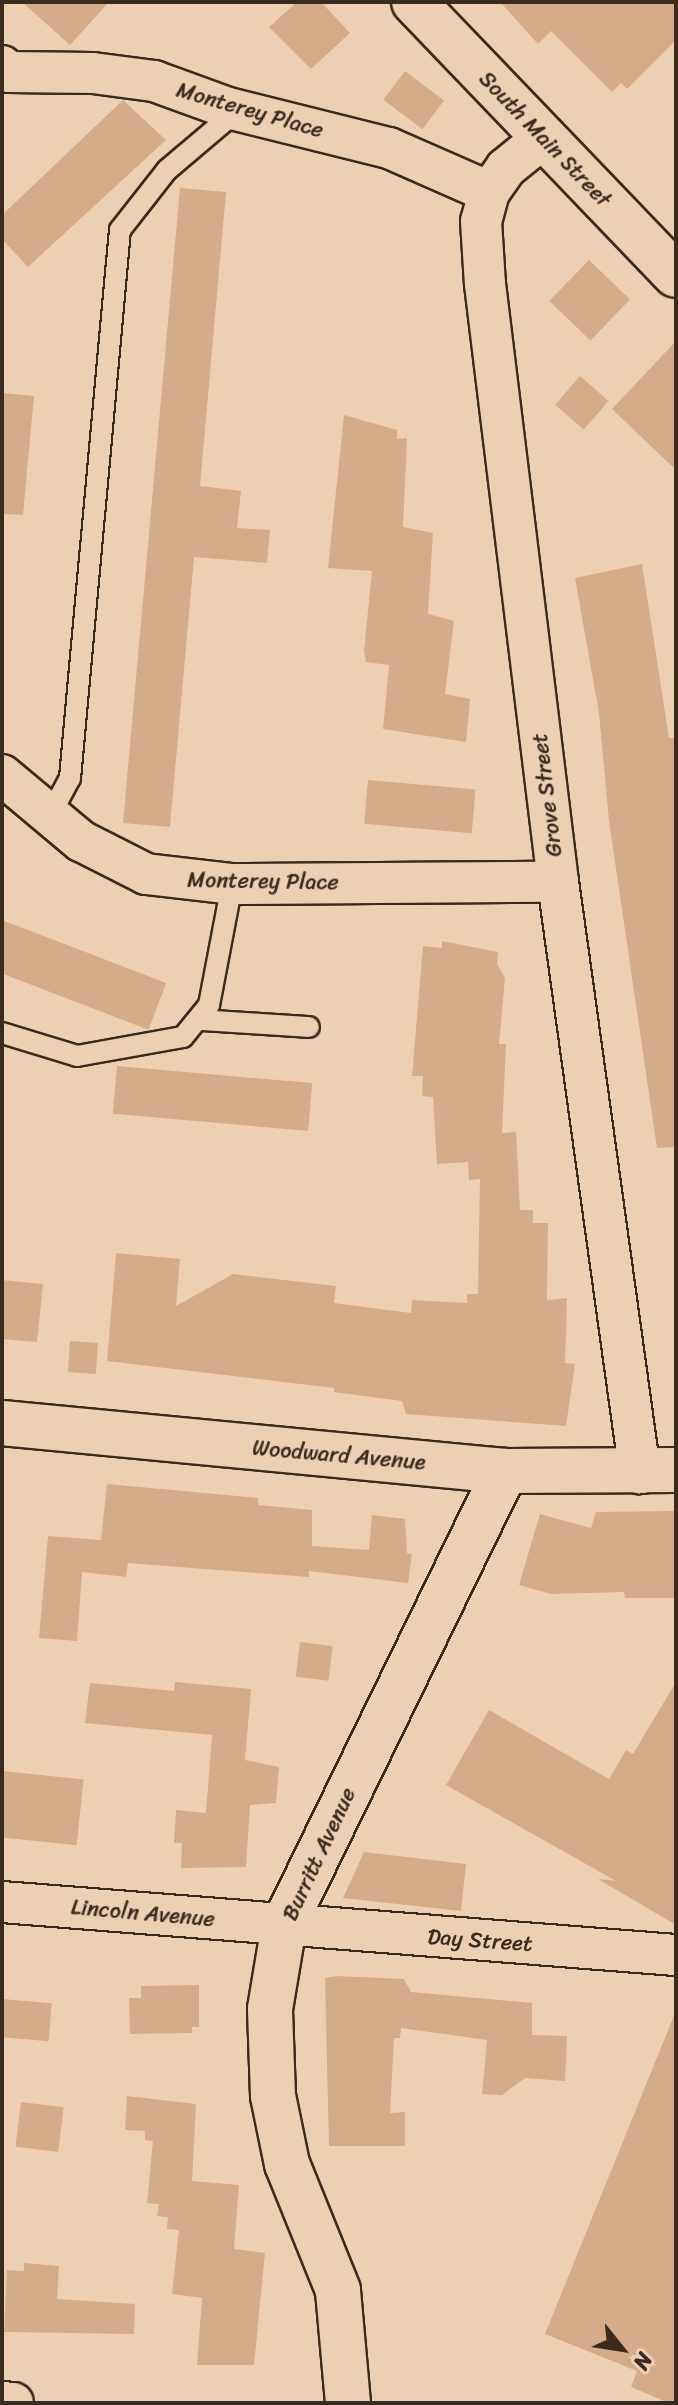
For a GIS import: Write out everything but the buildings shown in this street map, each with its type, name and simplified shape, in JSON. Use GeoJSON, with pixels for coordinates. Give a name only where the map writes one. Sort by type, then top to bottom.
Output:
{"type":"FeatureCollection","features":[{"type":"Feature","properties":{"kind":"main road","name":"South Main Street"},"geometry":{"type":"LineString","coordinates":[[431,8],[543,138],[676,275]]}},
{"type":"Feature","properties":{"kind":"main road","name":"Woodward Avenue"},"geometry":{"type":"LineString","coordinates":[[2,1423],[505,1471],[658,1471]]}},
{"type":"Feature","properties":{"kind":"main road","name":"Burritt Avenue"},"geometry":{"type":"LineString","coordinates":[[348,2403],[338,2290],[287,2164],[273,2096],[270,2009],[284,1925],[505,1471]]}},
{"type":"Feature","properties":{"kind":"street","name":"Monterey Place"},"geometry":{"type":"LineString","coordinates":[[2,66],[9,72],[93,73],[154,81],[238,110],[389,148],[489,192]]}},
{"type":"Feature","properties":{"kind":"street","name":"Grove Street"},"geometry":{"type":"LineString","coordinates":[[543,138],[506,168],[489,192],[481,221],[485,284],[558,882],[658,1471]]}},
{"type":"Feature","properties":{"kind":"street","name":"Monterey Place"},"geometry":{"type":"LineString","coordinates":[[2,775],[81,841],[146,874],[232,884],[558,882]]}},
{"type":"Feature","properties":{"kind":"street","name":"Lincoln Avenue"},"geometry":{"type":"LineString","coordinates":[[2,1902],[284,1925]]}},
{"type":"Feature","properties":{"kind":"street","name":"Day Street"},"geometry":{"type":"LineString","coordinates":[[284,1925],[676,1955]]}},
{"type":"Feature","properties":{"kind":"street"},"geometry":{"type":"LineString","coordinates":[[2,2402],[13,2403]]}},
{"type":"Feature","properties":{"kind":"lane"},"geometry":{"type":"LineString","coordinates":[[49,817],[70,778],[120,230],[167,170],[238,110]]}},
{"type":"Feature","properties":{"kind":"lane"},"geometry":{"type":"LineString","coordinates":[[2,1033],[77,1056],[183,1037],[201,1020],[209,1005],[232,884]]}},
{"type":"Feature","properties":{"kind":"lane"},"geometry":{"type":"LineString","coordinates":[[201,1020],[309,1027]]}}]}
